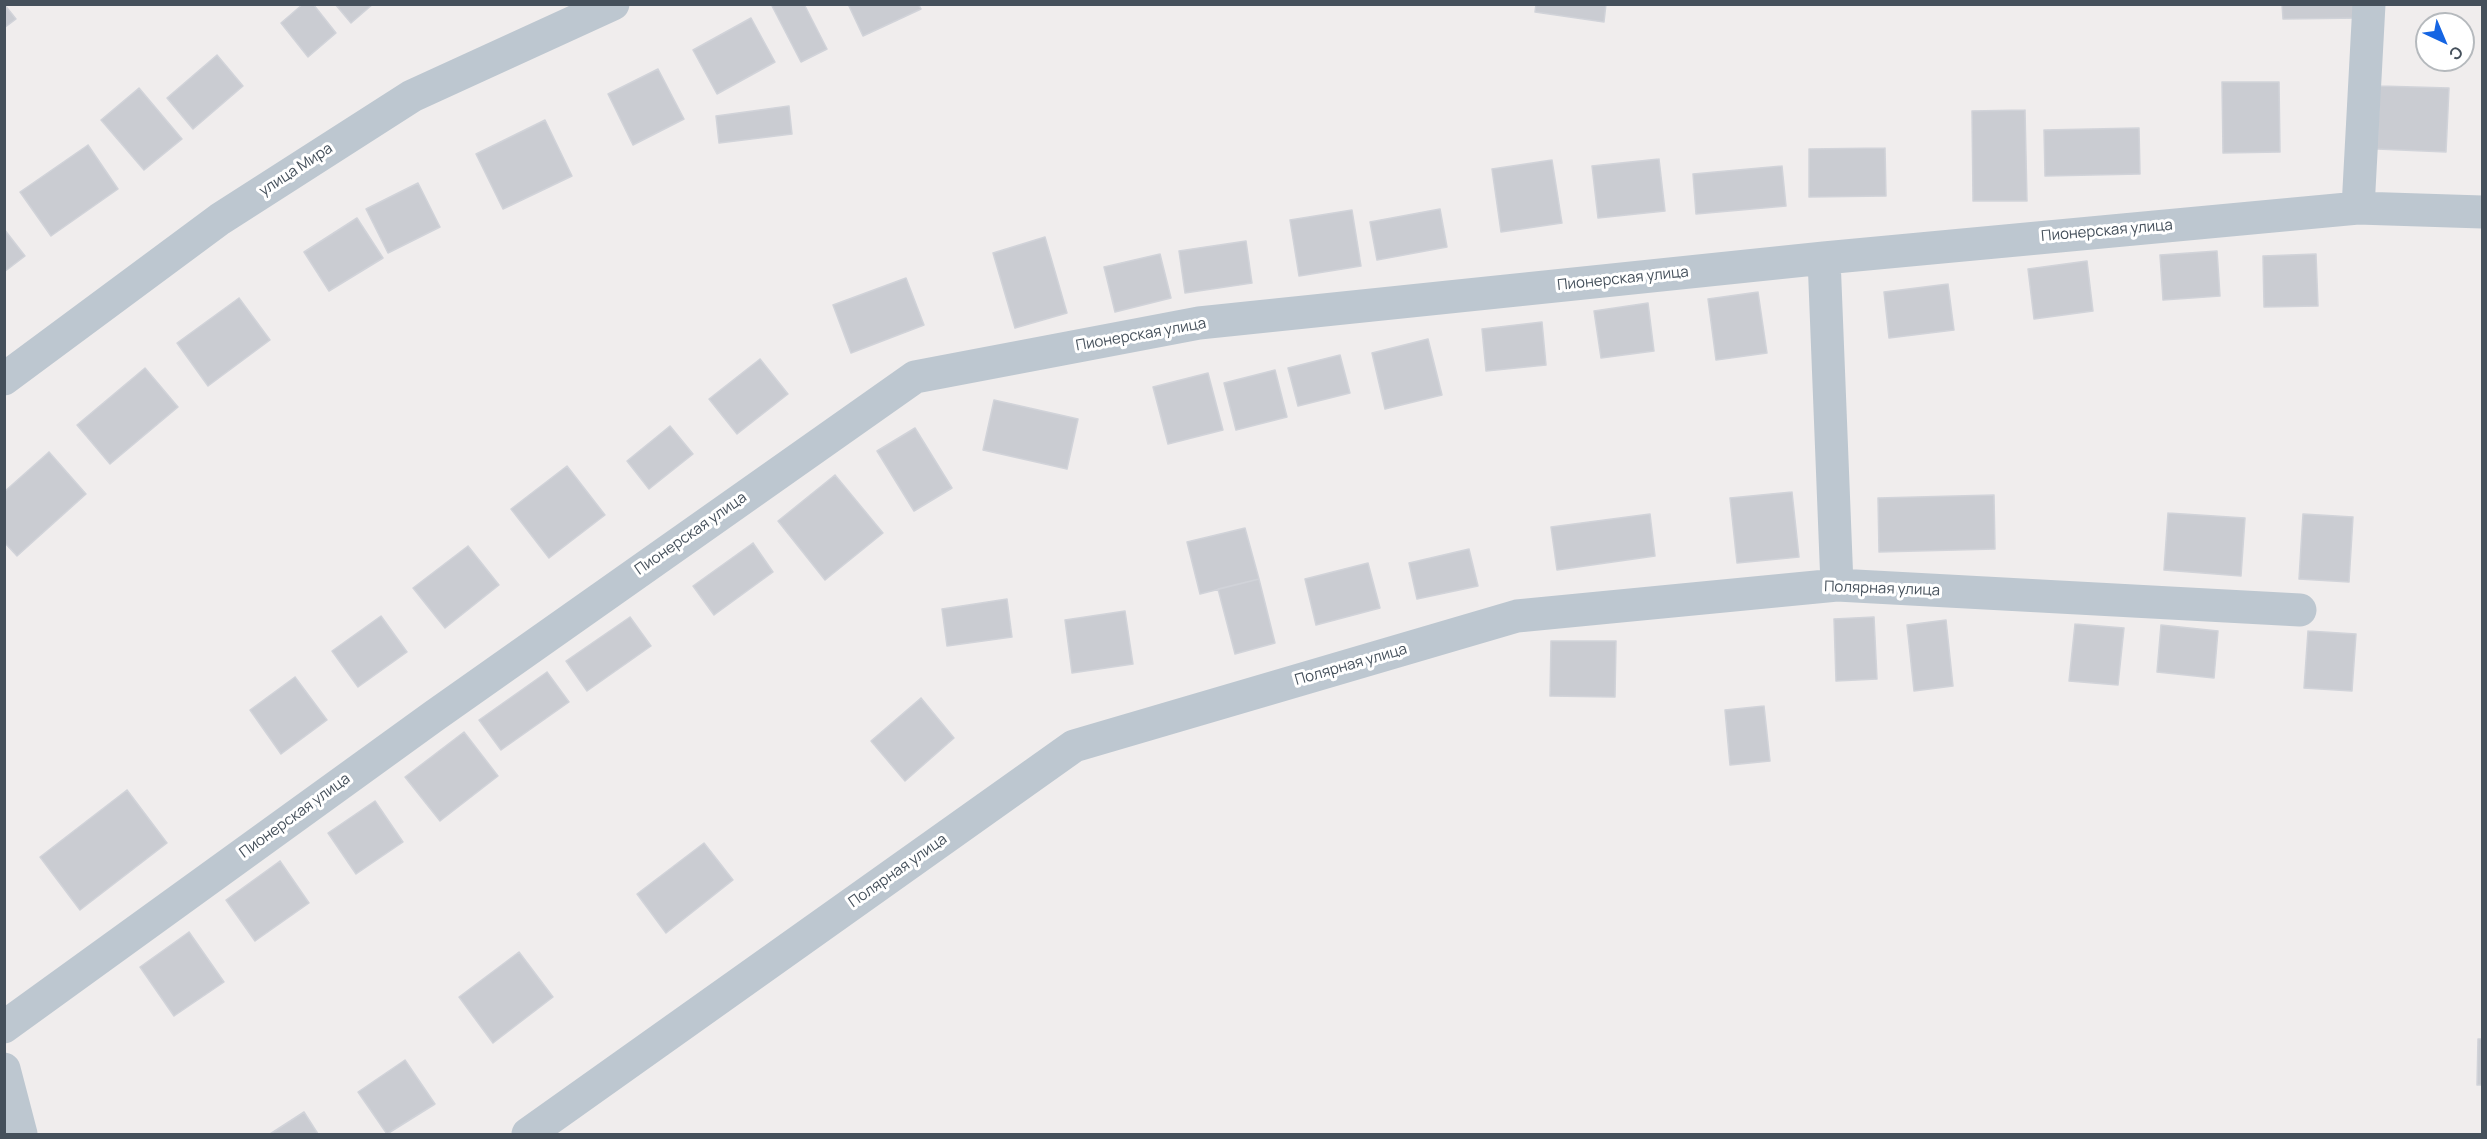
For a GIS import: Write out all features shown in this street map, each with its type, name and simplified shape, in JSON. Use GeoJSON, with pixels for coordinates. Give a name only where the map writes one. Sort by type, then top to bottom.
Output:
{"type":"FeatureCollection","features":[{"type":"Feature","properties":{"kind":"street","name":"улица Мира"},"geometry":{"type":"LineString","coordinates":[[4,379],[220,219],[412,96],[613,4]]}},
{"type":"Feature","properties":{"kind":"street"},"geometry":{"type":"LineString","coordinates":[[2358,208],[2369,4]]}},
{"type":"Feature","properties":{"kind":"street","name":"Пионерская улица"},"geometry":{"type":"LineString","coordinates":[[4,1027],[434,716],[915,376],[1199,323],[1824,258],[2358,208],[2482,212]]}},
{"type":"Feature","properties":{"kind":"street"},"geometry":{"type":"LineString","coordinates":[[1824,258],[1837,585]]}},
{"type":"Feature","properties":{"kind":"street","name":"Полярная улица"},"geometry":{"type":"LineString","coordinates":[[528,1134],[1074,746],[1517,616],[1837,585],[2300,610]]}},
{"type":"Feature","properties":{"kind":"street"},"geometry":{"type":"LineString","coordinates":[[4,1069],[21,1134]]}},
{"type":"Feature","properties":{"kind":"building"},"geometry":{"type":"Polygon","coordinates":[[[4,4],[16,19],[4,28],[4,4]]]}},
{"type":"Feature","properties":{"kind":"building"},"geometry":{"type":"Polygon","coordinates":[[[303,4],[313,4],[336,33],[308,57],[281,23],[303,4]]]}},
{"type":"Feature","properties":{"kind":"building"},"geometry":{"type":"Polygon","coordinates":[[[335,4],[373,4],[351,23],[335,4]]]}},
{"type":"Feature","properties":{"kind":"building"},"geometry":{"type":"Polygon","coordinates":[[[771,4],[804,4],[827,49],[801,62],[771,4]]]}},
{"type":"Feature","properties":{"kind":"building"},"geometry":{"type":"Polygon","coordinates":[[[848,4],[918,4],[921,9],[863,36],[848,4]]]}},
{"type":"Feature","properties":{"kind":"building"},"geometry":{"type":"Polygon","coordinates":[[[1536,4],[1606,4],[1604,22],[1535,12],[1536,4]]]}},
{"type":"Feature","properties":{"kind":"building"},"geometry":{"type":"Polygon","coordinates":[[[2282,4],[2362,4],[2362,18],[2283,19],[2282,4]]]}},
{"type":"Feature","properties":{"kind":"building"},"geometry":{"type":"Polygon","coordinates":[[[751,18],[775,62],[717,94],[693,50],[751,18]]]}},
{"type":"Feature","properties":{"kind":"building"},"geometry":{"type":"Polygon","coordinates":[[[217,55],[243,86],[193,129],[167,98],[217,55]]]}},
{"type":"Feature","properties":{"kind":"building"},"geometry":{"type":"Polygon","coordinates":[[[658,69],[684,119],[633,145],[608,94],[658,69]]]}},
{"type":"Feature","properties":{"kind":"building"},"geometry":{"type":"Polygon","coordinates":[[[2222,82],[2279,82],[2280,152],[2223,153],[2222,82]]]}},
{"type":"Feature","properties":{"kind":"building"},"geometry":{"type":"Polygon","coordinates":[[[2380,86],[2449,88],[2446,152],[2377,149],[2380,86]]]}},
{"type":"Feature","properties":{"kind":"building"},"geometry":{"type":"Polygon","coordinates":[[[139,88],[182,139],[144,170],[101,120],[139,88]]]}},
{"type":"Feature","properties":{"kind":"building"},"geometry":{"type":"Polygon","coordinates":[[[789,106],[792,134],[719,143],[716,116],[789,106]]]}},
{"type":"Feature","properties":{"kind":"building"},"geometry":{"type":"Polygon","coordinates":[[[2025,110],[2027,201],[1973,201],[1972,111],[2025,110]]]}},
{"type":"Feature","properties":{"kind":"building"},"geometry":{"type":"Polygon","coordinates":[[[545,120],[572,176],[503,209],[476,154],[545,120]]]}},
{"type":"Feature","properties":{"kind":"building"},"geometry":{"type":"Polygon","coordinates":[[[2139,128],[2140,174],[2045,176],[2044,130],[2139,128]]]}},
{"type":"Feature","properties":{"kind":"building"},"geometry":{"type":"Polygon","coordinates":[[[88,145],[118,189],[51,236],[20,192],[88,145]]]}},
{"type":"Feature","properties":{"kind":"building"},"geometry":{"type":"Polygon","coordinates":[[[1885,148],[1886,196],[1809,197],[1809,149],[1885,148]]]}},
{"type":"Feature","properties":{"kind":"building"},"geometry":{"type":"Polygon","coordinates":[[[1659,159],[1665,211],[1598,218],[1592,166],[1659,159]]]}},
{"type":"Feature","properties":{"kind":"building"},"geometry":{"type":"Polygon","coordinates":[[[1552,160],[1562,223],[1501,232],[1492,169],[1552,160]]]}},
{"type":"Feature","properties":{"kind":"building"},"geometry":{"type":"Polygon","coordinates":[[[1782,166],[1786,206],[1696,214],[1693,174],[1782,166]]]}},
{"type":"Feature","properties":{"kind":"building"},"geometry":{"type":"Polygon","coordinates":[[[418,183],[440,227],[388,253],[366,209],[418,183]]]}},
{"type":"Feature","properties":{"kind":"building"},"geometry":{"type":"Polygon","coordinates":[[[1440,209],[1447,247],[1377,260],[1370,222],[1440,209]]]}},
{"type":"Feature","properties":{"kind":"building"},"geometry":{"type":"Polygon","coordinates":[[[1352,210],[1361,266],[1299,276],[1290,220],[1352,210]]]}},
{"type":"Feature","properties":{"kind":"building"},"geometry":{"type":"Polygon","coordinates":[[[357,218],[383,258],[329,291],[304,252],[357,218]]]}},
{"type":"Feature","properties":{"kind":"building"},"geometry":{"type":"Polygon","coordinates":[[[4,229],[25,256],[4,272],[4,229]]]}},
{"type":"Feature","properties":{"kind":"building"},"geometry":{"type":"Polygon","coordinates":[[[1045,237],[1067,313],[1015,328],[993,253],[1045,237]]]}},
{"type":"Feature","properties":{"kind":"building"},"geometry":{"type":"Polygon","coordinates":[[[1246,241],[1252,283],[1185,293],[1179,251],[1246,241]]]}},
{"type":"Feature","properties":{"kind":"building"},"geometry":{"type":"Polygon","coordinates":[[[2217,251],[2220,296],[2163,300],[2160,255],[2217,251]]]}},
{"type":"Feature","properties":{"kind":"building"},"geometry":{"type":"Polygon","coordinates":[[[1160,254],[1171,298],[1115,312],[1104,267],[1160,254]]]}},
{"type":"Feature","properties":{"kind":"building"},"geometry":{"type":"Polygon","coordinates":[[[2316,254],[2318,306],[2264,307],[2263,256],[2316,254]]]}},
{"type":"Feature","properties":{"kind":"building"},"geometry":{"type":"Polygon","coordinates":[[[2087,261],[2093,311],[2034,319],[2028,269],[2087,261]]]}},
{"type":"Feature","properties":{"kind":"building"},"geometry":{"type":"Polygon","coordinates":[[[906,278],[924,325],[851,353],[833,305],[906,278]]]}},
{"type":"Feature","properties":{"kind":"building"},"geometry":{"type":"Polygon","coordinates":[[[1948,284],[1954,330],[1889,338],[1884,292],[1948,284]]]}},
{"type":"Feature","properties":{"kind":"building"},"geometry":{"type":"Polygon","coordinates":[[[1758,292],[1767,353],[1716,360],[1708,299],[1758,292]]]}},
{"type":"Feature","properties":{"kind":"building"},"geometry":{"type":"Polygon","coordinates":[[[239,298],[270,340],[208,386],[177,343],[239,298]]]}},
{"type":"Feature","properties":{"kind":"building"},"geometry":{"type":"Polygon","coordinates":[[[1648,303],[1654,351],[1601,358],[1594,311],[1648,303]]]}},
{"type":"Feature","properties":{"kind":"building"},"geometry":{"type":"Polygon","coordinates":[[[1542,322],[1546,365],[1486,371],[1482,329],[1542,322]]]}},
{"type":"Feature","properties":{"kind":"building"},"geometry":{"type":"Polygon","coordinates":[[[1428,339],[1442,395],[1385,409],[1372,353],[1428,339]]]}},
{"type":"Feature","properties":{"kind":"building"},"geometry":{"type":"Polygon","coordinates":[[[1340,355],[1350,393],[1298,406],[1288,368],[1340,355]]]}},
{"type":"Feature","properties":{"kind":"building"},"geometry":{"type":"Polygon","coordinates":[[[760,359],[788,394],[737,434],[709,399],[760,359]]]}},
{"type":"Feature","properties":{"kind":"building"},"geometry":{"type":"Polygon","coordinates":[[[145,368],[178,407],[110,464],[77,425],[145,368]]]}},
{"type":"Feature","properties":{"kind":"building"},"geometry":{"type":"Polygon","coordinates":[[[1275,370],[1287,417],[1236,430],[1224,383],[1275,370]]]}},
{"type":"Feature","properties":{"kind":"building"},"geometry":{"type":"Polygon","coordinates":[[[1208,373],[1223,430],[1168,444],[1153,387],[1208,373]]]}},
{"type":"Feature","properties":{"kind":"building"},"geometry":{"type":"Polygon","coordinates":[[[994,400],[1078,419],[1067,469],[983,450],[994,400]]]}},
{"type":"Feature","properties":{"kind":"building"},"geometry":{"type":"Polygon","coordinates":[[[670,426],[693,454],[649,489],[627,461],[670,426]]]}},
{"type":"Feature","properties":{"kind":"building"},"geometry":{"type":"Polygon","coordinates":[[[915,428],[952,488],[914,511],[877,451],[915,428]]]}},
{"type":"Feature","properties":{"kind":"building"},"geometry":{"type":"Polygon","coordinates":[[[49,452],[86,494],[17,556],[4,542],[4,492],[49,452]]]}},
{"type":"Feature","properties":{"kind":"building"},"geometry":{"type":"Polygon","coordinates":[[[567,466],[605,515],[549,558],[511,509],[567,466]]]}},
{"type":"Feature","properties":{"kind":"building"},"geometry":{"type":"Polygon","coordinates":[[[835,475],[883,533],[825,580],[778,521],[835,475]]]}},
{"type":"Feature","properties":{"kind":"building"},"geometry":{"type":"Polygon","coordinates":[[[1792,492],[1799,557],[1737,563],[1730,498],[1792,492]]]}},
{"type":"Feature","properties":{"kind":"building"},"geometry":{"type":"Polygon","coordinates":[[[1994,495],[1995,549],[1879,552],[1878,498],[1994,495]]]}},
{"type":"Feature","properties":{"kind":"building"},"geometry":{"type":"Polygon","coordinates":[[[2168,513],[2245,518],[2241,576],[2164,570],[2168,513]]]}},
{"type":"Feature","properties":{"kind":"building"},"geometry":{"type":"Polygon","coordinates":[[[1650,514],[1655,556],[1557,570],[1551,527],[1650,514]]]}},
{"type":"Feature","properties":{"kind":"building"},"geometry":{"type":"Polygon","coordinates":[[[2303,514],[2353,517],[2349,582],[2299,579],[2303,514]]]}},
{"type":"Feature","properties":{"kind":"building"},"geometry":{"type":"Polygon","coordinates":[[[1245,528],[1259,579],[1200,594],[1187,542],[1245,528]]]}},
{"type":"Feature","properties":{"kind":"building"},"geometry":{"type":"Polygon","coordinates":[[[753,543],[773,572],[714,615],[693,586],[753,543]]]}},
{"type":"Feature","properties":{"kind":"building"},"geometry":{"type":"Polygon","coordinates":[[[468,546],[499,585],[445,628],[413,588],[468,546]]]}},
{"type":"Feature","properties":{"kind":"building"},"geometry":{"type":"Polygon","coordinates":[[[1469,549],[1478,586],[1417,599],[1409,563],[1469,549]]]}},
{"type":"Feature","properties":{"kind":"building"},"geometry":{"type":"Polygon","coordinates":[[[1368,563],[1380,608],[1316,625],[1305,579],[1368,563]]]}},
{"type":"Feature","properties":{"kind":"building"},"geometry":{"type":"Polygon","coordinates":[[[1259,579],[1275,643],[1235,654],[1218,589],[1259,579]]]}},
{"type":"Feature","properties":{"kind":"building"},"geometry":{"type":"Polygon","coordinates":[[[1007,599],[1012,637],[947,646],[942,609],[1007,599]]]}},
{"type":"Feature","properties":{"kind":"building"},"geometry":{"type":"Polygon","coordinates":[[[1125,611],[1133,664],[1072,673],[1065,620],[1125,611]]]}},
{"type":"Feature","properties":{"kind":"building"},"geometry":{"type":"Polygon","coordinates":[[[381,616],[407,652],[358,687],[332,651],[381,616]]]}},
{"type":"Feature","properties":{"kind":"building"},"geometry":{"type":"Polygon","coordinates":[[[630,617],[651,646],[587,691],[566,661],[630,617]]]}},
{"type":"Feature","properties":{"kind":"building"},"geometry":{"type":"Polygon","coordinates":[[[1874,617],[1877,679],[1836,681],[1834,619],[1874,617]]]}},
{"type":"Feature","properties":{"kind":"building"},"geometry":{"type":"Polygon","coordinates":[[[1946,620],[1953,686],[1914,691],[1907,625],[1946,620]]]}},
{"type":"Feature","properties":{"kind":"building"},"geometry":{"type":"Polygon","coordinates":[[[2075,624],[2124,628],[2118,685],[2069,681],[2075,624]]]}},
{"type":"Feature","properties":{"kind":"building"},"geometry":{"type":"Polygon","coordinates":[[[2161,625],[2218,631],[2214,678],[2157,672],[2161,625]]]}},
{"type":"Feature","properties":{"kind":"building"},"geometry":{"type":"Polygon","coordinates":[[[2308,631],[2356,634],[2352,691],[2304,688],[2308,631]]]}},
{"type":"Feature","properties":{"kind":"building"},"geometry":{"type":"Polygon","coordinates":[[[1551,641],[1616,641],[1615,697],[1550,696],[1551,641]]]}},
{"type":"Feature","properties":{"kind":"building"},"geometry":{"type":"Polygon","coordinates":[[[547,672],[569,702],[501,750],[479,720],[547,672]]]}},
{"type":"Feature","properties":{"kind":"building"},"geometry":{"type":"Polygon","coordinates":[[[295,677],[327,720],[281,754],[250,710],[295,677]]]}},
{"type":"Feature","properties":{"kind":"building"},"geometry":{"type":"Polygon","coordinates":[[[921,698],[954,738],[905,781],[871,741],[921,698]]]}},
{"type":"Feature","properties":{"kind":"building"},"geometry":{"type":"Polygon","coordinates":[[[1764,706],[1770,761],[1730,765],[1725,710],[1764,706]]]}},
{"type":"Feature","properties":{"kind":"building"},"geometry":{"type":"Polygon","coordinates":[[[464,732],[498,776],[440,821],[405,777],[464,732]]]}},
{"type":"Feature","properties":{"kind":"building"},"geometry":{"type":"Polygon","coordinates":[[[127,790],[167,843],[80,910],[40,857],[127,790]]]}},
{"type":"Feature","properties":{"kind":"building"},"geometry":{"type":"Polygon","coordinates":[[[375,801],[403,842],[356,874],[328,833],[375,801]]]}},
{"type":"Feature","properties":{"kind":"building"},"geometry":{"type":"Polygon","coordinates":[[[704,843],[733,880],[666,933],[637,894],[704,843]]]}},
{"type":"Feature","properties":{"kind":"building"},"geometry":{"type":"Polygon","coordinates":[[[280,861],[309,903],[255,941],[226,900],[280,861]]]}},
{"type":"Feature","properties":{"kind":"building"},"geometry":{"type":"Polygon","coordinates":[[[189,932],[224,982],[174,1016],[140,967],[189,932]]]}},
{"type":"Feature","properties":{"kind":"building"},"geometry":{"type":"Polygon","coordinates":[[[519,952],[553,997],[493,1043],[459,997],[519,952]]]}},
{"type":"Feature","properties":{"kind":"building"},"geometry":{"type":"Polygon","coordinates":[[[2478,1039],[2482,1039],[2482,1085],[2477,1085],[2478,1039]]]}},
{"type":"Feature","properties":{"kind":"building"},"geometry":{"type":"Polygon","coordinates":[[[405,1060],[435,1104],[387,1134],[358,1092],[405,1060]]]}},
{"type":"Feature","properties":{"kind":"building"},"geometry":{"type":"Polygon","coordinates":[[[304,1112],[318,1134],[270,1134],[304,1112]]]}}]}
